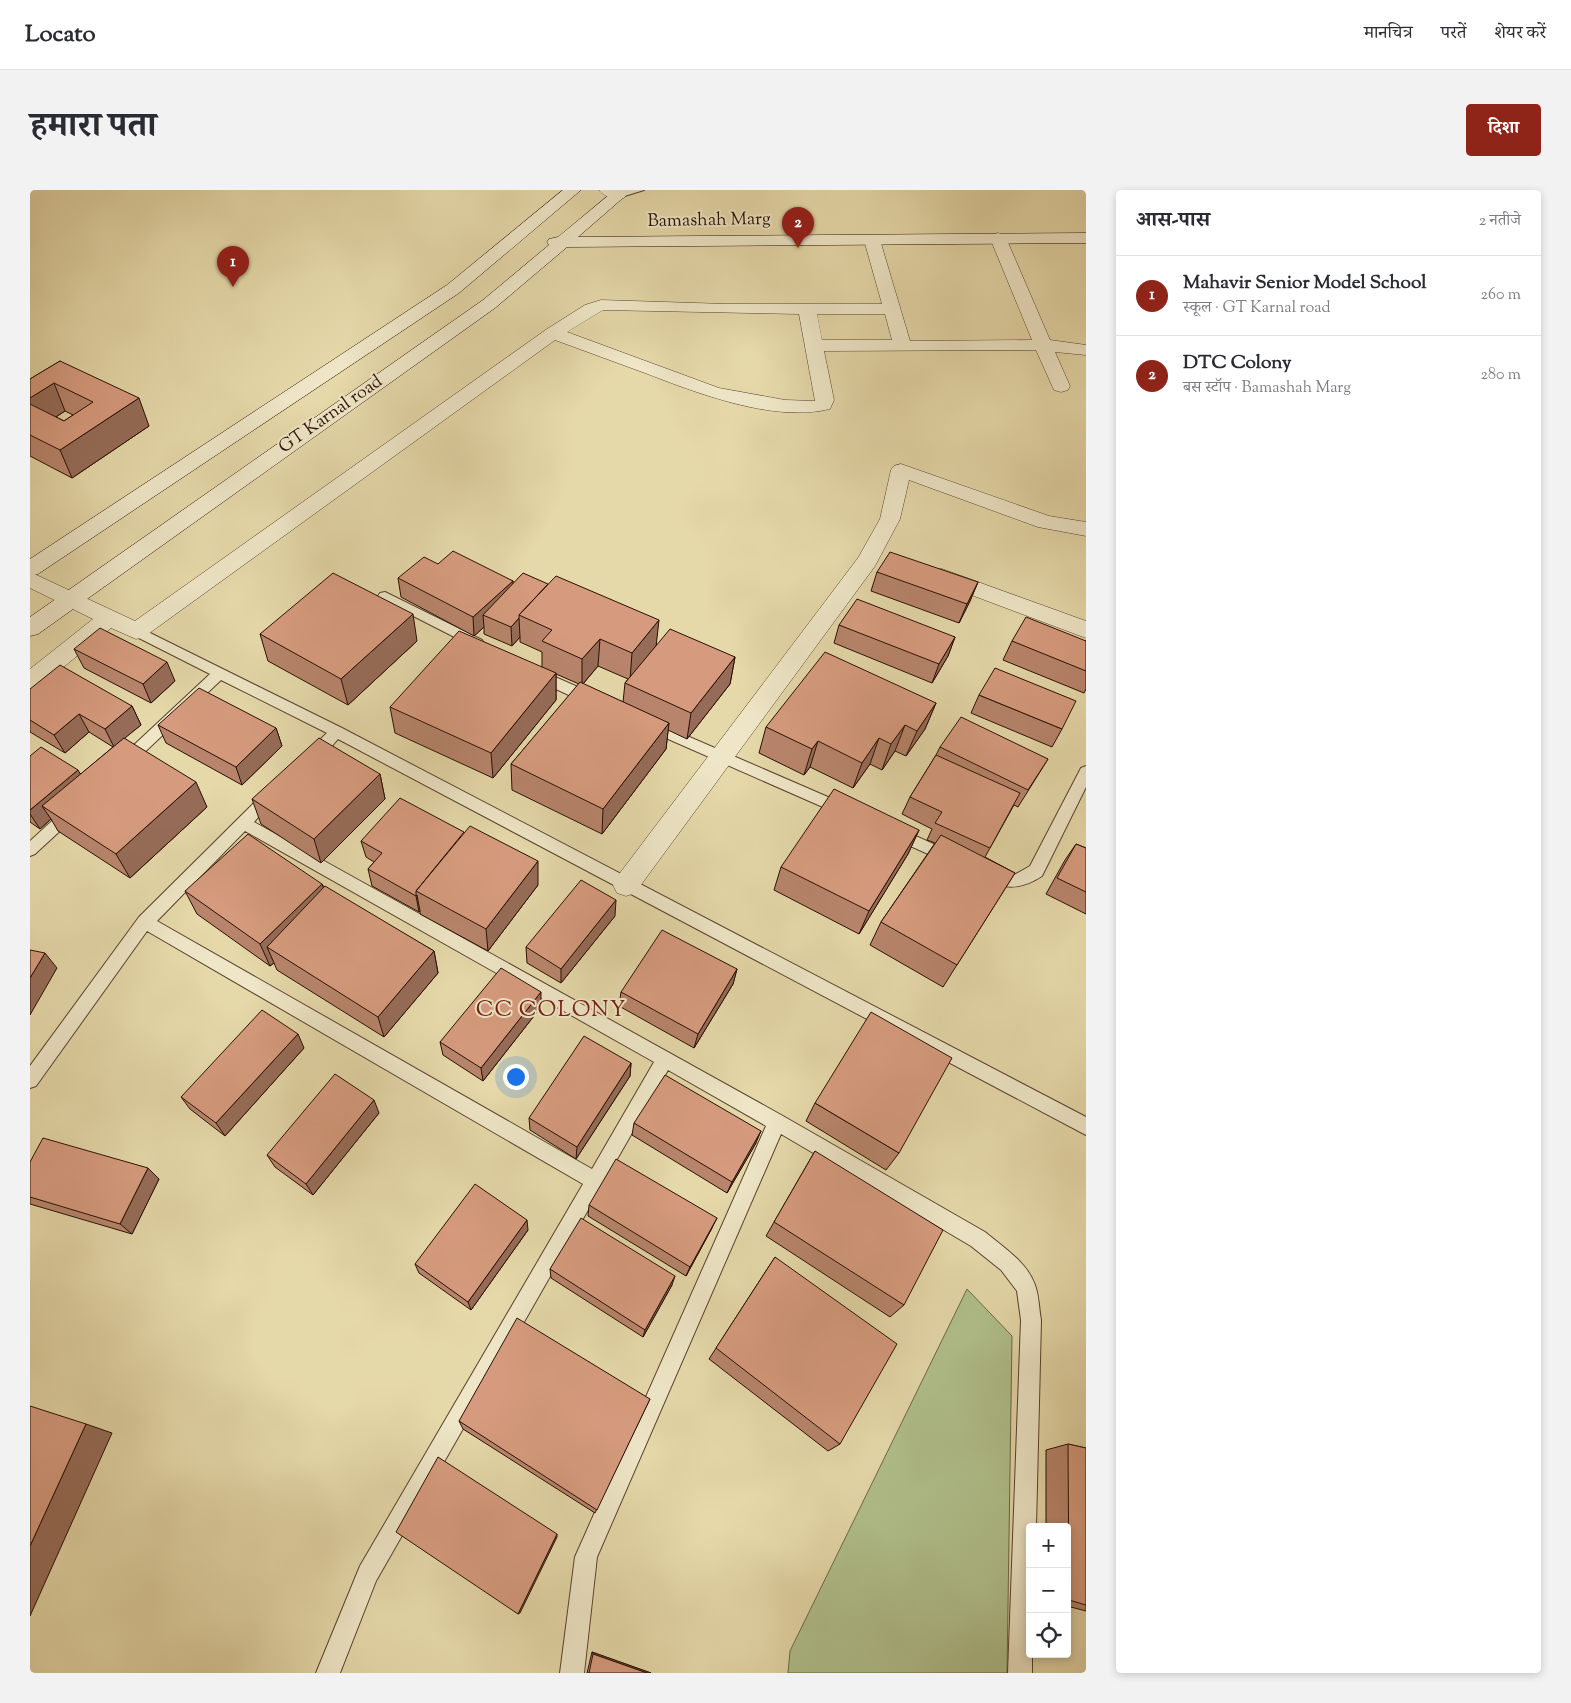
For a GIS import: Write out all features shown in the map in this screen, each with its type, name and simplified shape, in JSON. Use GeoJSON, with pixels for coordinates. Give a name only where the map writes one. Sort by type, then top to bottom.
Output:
{"type":"FeatureCollection","features":[{"type":"Feature","properties":{"kind":"street","name":"GT Karnal road"},"geometry":{"type":"LineString","coordinates":[[30,569],[453,289],[573,190]]}},
{"type":"Feature","properties":{"kind":"street","name":"GT Karnal road"},"geometry":{"type":"LineString","coordinates":[[30,628],[489,304],[583,224],[616,192]]}},
{"type":"Feature","properties":{"kind":"street"},"geometry":{"type":"LineString","coordinates":[[534,222],[612,224]]}},
{"type":"Feature","properties":{"kind":"street","name":"Bamashah Marg"},"geometry":{"type":"LineString","coordinates":[[512,241],[633,242],[827,230],[1086,225]]}},
{"type":"Feature","properties":{"kind":"street","name":"Bamashah Marg"},"geometry":{"type":"LineString","coordinates":[[827,230],[872,240],[1086,238]]}},
{"type":"Feature","properties":{"kind":"street"},"geometry":{"type":"LineString","coordinates":[[998,238],[1060,386]]}},
{"type":"Feature","properties":{"kind":"street"},"geometry":{"type":"LineString","coordinates":[[872,240],[903,346]]}},
{"type":"Feature","properties":{"kind":"street"},"geometry":{"type":"LineString","coordinates":[[528,271],[591,250],[633,242]]}},
{"type":"Feature","properties":{"kind":"street"},"geometry":{"type":"LineString","coordinates":[[30,579],[136,631],[553,333],[590,309],[601,306],[807,310],[892,309]]}},
{"type":"Feature","properties":{"kind":"street"},"geometry":{"type":"LineString","coordinates":[[553,333],[713,392],[739,398],[809,408],[823,405],[824,400],[807,310]]}},
{"type":"Feature","properties":{"kind":"street"},"geometry":{"type":"LineString","coordinates":[[813,345],[1043,345],[1086,350]]}},
{"type":"Feature","properties":{"kind":"street"},"geometry":{"type":"LineString","coordinates":[[626,884],[867,561],[882,553],[900,470],[1046,522],[1086,530]]}},
{"type":"Feature","properties":{"kind":"street"},"geometry":{"type":"LineString","coordinates":[[927,570],[1086,630]]}},
{"type":"Feature","properties":{"kind":"street"},"geometry":{"type":"LineString","coordinates":[[30,682],[109,618]]}},
{"type":"Feature","properties":{"kind":"lane"},"geometry":{"type":"LineString","coordinates":[[616,192],[639,190]]}},
{"type":"Feature","properties":{"kind":"lane"},"geometry":{"type":"LineString","coordinates":[[385,596],[487,648]]}},
{"type":"Feature","properties":{"kind":"lane"},"geometry":{"type":"LineString","coordinates":[[136,631],[337,732],[1086,1126]]}},
{"type":"Feature","properties":{"kind":"lane"},"geometry":{"type":"LineString","coordinates":[[521,665],[563,687],[608,706]]}},
{"type":"Feature","properties":{"kind":"lane"},"geometry":{"type":"LineString","coordinates":[[114,772],[220,673]]}},
{"type":"Feature","properties":{"kind":"lane"},"geometry":{"type":"LineString","coordinates":[[634,718],[723,755],[860,817]]}},
{"type":"Feature","properties":{"kind":"lane"},"geometry":{"type":"LineString","coordinates":[[296,771],[337,732]]}},
{"type":"Feature","properties":{"kind":"lane"},"geometry":{"type":"LineString","coordinates":[[879,825],[974,868],[1012,882],[1025,880],[1036,871],[1086,772]]}},
{"type":"Feature","properties":{"kind":"lane"},"geometry":{"type":"LineString","coordinates":[[30,1080],[145,922],[283,784]]}},
{"type":"Feature","properties":{"kind":"lane"},"geometry":{"type":"LineString","coordinates":[[30,850],[79,804]]}},
{"type":"Feature","properties":{"kind":"lane"},"geometry":{"type":"LineString","coordinates":[[242,823],[777,1122],[978,1239],[1008,1263],[1026,1287],[1031,1320],[1020,1673]]}},
{"type":"Feature","properties":{"kind":"lane"},"geometry":{"type":"LineString","coordinates":[[145,922],[595,1180]]}},
{"type":"Feature","properties":{"kind":"lane"},"geometry":{"type":"LineString","coordinates":[[328,1673],[368,1574],[665,1059]]}},
{"type":"Feature","properties":{"kind":"lane"},"geometry":{"type":"LineString","coordinates":[[572,1673],[586,1557],[777,1122]]}},
{"type":"Feature","properties":{"kind":"green space"},"geometry":{"type":"Polygon","coordinates":[[[967,1289],[1012,1336],[1007,1673],[788,1673],[790,1651],[967,1289]]]}},
{"type":"Feature","properties":{"kind":"building"},"geometry":{"type":"Polygon","coordinates":[[[60,361],[139,398],[60,450],[30,435],[30,404],[64,421],[93,402],[54,383],[30,398],[30,379],[60,361]]]}},
{"type":"Feature","properties":{"kind":"building"},"geometry":{"type":"Polygon","coordinates":[[[453,551],[513,581],[473,617],[398,578],[424,557],[438,564],[453,551]]]}},
{"type":"Feature","properties":{"kind":"building"},"geometry":{"type":"Polygon","coordinates":[[[890,552],[978,582],[967,604],[877,572],[890,552]]]}},
{"type":"Feature","properties":{"kind":"building"},"geometry":{"type":"Polygon","coordinates":[[[333,573],[413,614],[341,679],[260,634],[333,573]]]}},
{"type":"Feature","properties":{"kind":"building"},"geometry":{"type":"Polygon","coordinates":[[[523,573],[548,584],[519,615],[519,618],[511,627],[483,615],[523,573]]]}},
{"type":"Feature","properties":{"kind":"building"},"geometry":{"type":"Polygon","coordinates":[[[556,576],[659,620],[632,653],[600,639],[582,659],[542,641],[552,630],[519,615],[556,576]]]}},
{"type":"Feature","properties":{"kind":"building"},"geometry":{"type":"Polygon","coordinates":[[[857,599],[955,637],[939,664],[839,625],[857,599]]]}},
{"type":"Feature","properties":{"kind":"building"},"geometry":{"type":"Polygon","coordinates":[[[1026,617],[1086,641],[1086,671],[1012,641],[1026,617]]]}},
{"type":"Feature","properties":{"kind":"building"},"geometry":{"type":"Polygon","coordinates":[[[100,628],[167,662],[143,684],[74,649],[100,628]]]}},
{"type":"Feature","properties":{"kind":"building"},"geometry":{"type":"Polygon","coordinates":[[[670,629],[735,657],[691,713],[625,683],[670,629]]]}},
{"type":"Feature","properties":{"kind":"building"},"geometry":{"type":"Polygon","coordinates":[[[459,631],[556,673],[491,753],[390,707],[459,631]]]}},
{"type":"Feature","properties":{"kind":"building"},"geometry":{"type":"Polygon","coordinates":[[[825,652],[936,703],[917,731],[905,725],[891,744],[879,738],[862,763],[818,741],[812,749],[766,727],[825,652]]]}},
{"type":"Feature","properties":{"kind":"building"},"geometry":{"type":"Polygon","coordinates":[[[60,665],[132,706],[105,729],[79,714],[54,735],[30,720],[30,689],[60,665]]]}},
{"type":"Feature","properties":{"kind":"building"},"geometry":{"type":"Polygon","coordinates":[[[995,668],[1076,701],[1062,729],[979,695],[995,668]]]}},
{"type":"Feature","properties":{"kind":"building"},"geometry":{"type":"Polygon","coordinates":[[[580,682],[669,723],[603,809],[511,764],[580,682]]]}},
{"type":"Feature","properties":{"kind":"building"},"geometry":{"type":"Polygon","coordinates":[[[199,688],[276,728],[236,767],[158,725],[199,688]]]}},
{"type":"Feature","properties":{"kind":"building"},"geometry":{"type":"Polygon","coordinates":[[[961,717],[1048,759],[1028,790],[940,747],[961,717]]]}},
{"type":"Feature","properties":{"kind":"building"},"geometry":{"type":"Polygon","coordinates":[[[124,738],[196,782],[116,854],[42,806],[124,738]]]}},
{"type":"Feature","properties":{"kind":"building"},"geometry":{"type":"Polygon","coordinates":[[[319,738],[380,774],[314,839],[252,799],[319,738]]]}},
{"type":"Feature","properties":{"kind":"building"},"geometry":{"type":"Polygon","coordinates":[[[41,747],[78,770],[30,810],[30,756],[41,747]]]}},
{"type":"Feature","properties":{"kind":"building"},"geometry":{"type":"Polygon","coordinates":[[[936,755],[1020,793],[990,848],[935,823],[942,812],[910,797],[936,755]]]}},
{"type":"Feature","properties":{"kind":"building"},"geometry":{"type":"Polygon","coordinates":[[[834,789],[919,830],[869,911],[781,867],[834,789]]]}},
{"type":"Feature","properties":{"kind":"building"},"geometry":{"type":"Polygon","coordinates":[[[400,798],[464,832],[416,891],[416,896],[368,869],[382,853],[361,841],[400,798]]]}},
{"type":"Feature","properties":{"kind":"building"},"geometry":{"type":"Polygon","coordinates":[[[470,826],[538,861],[486,929],[416,891],[470,826]]]}},
{"type":"Feature","properties":{"kind":"building"},"geometry":{"type":"Polygon","coordinates":[[[248,834],[322,884],[260,944],[185,891],[248,834]]]}},
{"type":"Feature","properties":{"kind":"building"},"geometry":{"type":"Polygon","coordinates":[[[941,835],[1015,873],[957,965],[881,922],[941,835]]]}},
{"type":"Feature","properties":{"kind":"building"},"geometry":{"type":"Polygon","coordinates":[[[1076,844],[1086,848],[1086,892],[1057,878],[1076,844]]]}},
{"type":"Feature","properties":{"kind":"building"},"geometry":{"type":"Polygon","coordinates":[[[581,880],[616,900],[561,969],[526,947],[581,880]]]}},
{"type":"Feature","properties":{"kind":"building"},"geometry":{"type":"Polygon","coordinates":[[[325,886],[434,951],[378,1017],[267,947],[325,886]]]}},
{"type":"Feature","properties":{"kind":"building"},"geometry":{"type":"Polygon","coordinates":[[[662,930],[737,969],[698,1034],[621,992],[662,930]]]}},
{"type":"Feature","properties":{"kind":"building"},"geometry":{"type":"Polygon","coordinates":[[[30,950],[45,953],[30,978],[30,950]]]}},
{"type":"Feature","properties":{"kind":"building"},"geometry":{"type":"Polygon","coordinates":[[[501,968],[541,992],[481,1068],[440,1042],[501,968]]]}},
{"type":"Feature","properties":{"kind":"building"},"geometry":{"type":"Polygon","coordinates":[[[262,1010],[298,1034],[216,1123],[181,1097],[262,1010]]]}},
{"type":"Feature","properties":{"kind":"building"},"geometry":{"type":"Polygon","coordinates":[[[871,1012],[952,1058],[899,1153],[815,1103],[871,1012]]]}},
{"type":"Feature","properties":{"kind":"building"},"geometry":{"type":"Polygon","coordinates":[[[584,1036],[631,1063],[577,1147],[529,1118],[584,1036]]]}},
{"type":"Feature","properties":{"kind":"building"},"geometry":{"type":"Polygon","coordinates":[[[335,1074],[374,1100],[306,1184],[267,1155],[335,1074]]]}},
{"type":"Feature","properties":{"kind":"building"},"geometry":{"type":"Polygon","coordinates":[[[665,1075],[761,1131],[732,1182],[634,1123],[665,1075]]]}},
{"type":"Feature","properties":{"kind":"building"},"geometry":{"type":"Polygon","coordinates":[[[43,1138],[148,1168],[120,1224],[30,1197],[30,1162],[43,1138]]]}},
{"type":"Feature","properties":{"kind":"building"},"geometry":{"type":"Polygon","coordinates":[[[815,1151],[943,1230],[904,1305],[774,1222],[815,1151]]]}},
{"type":"Feature","properties":{"kind":"building"},"geometry":{"type":"Polygon","coordinates":[[[616,1159],[717,1218],[690,1267],[589,1205],[616,1159]]]}},
{"type":"Feature","properties":{"kind":"building"},"geometry":{"type":"Polygon","coordinates":[[[475,1184],[527,1220],[468,1302],[415,1264],[475,1184]]]}},
{"type":"Feature","properties":{"kind":"building"},"geometry":{"type":"Polygon","coordinates":[[[581,1218],[675,1276],[645,1330],[550,1269],[581,1218]]]}},
{"type":"Feature","properties":{"kind":"building"},"geometry":{"type":"Polygon","coordinates":[[[775,1257],[897,1344],[840,1444],[716,1348],[775,1257]]]}},
{"type":"Feature","properties":{"kind":"building"},"geometry":{"type":"Polygon","coordinates":[[[517,1318],[650,1399],[597,1510],[459,1421],[517,1318]]]}},
{"type":"Feature","properties":{"kind":"building"},"geometry":{"type":"Polygon","coordinates":[[[30,1406],[86,1424],[30,1546],[30,1406]]]}},
{"type":"Feature","properties":{"kind":"building"},"geometry":{"type":"Polygon","coordinates":[[[1068,1444],[1086,1448],[1086,1605],[1071,1601],[1071,1523],[1069,1523],[1068,1444]]]}},
{"type":"Feature","properties":{"kind":"building"},"geometry":{"type":"Polygon","coordinates":[[[438,1457],[557,1534],[518,1614],[396,1532],[438,1457]]]}},
{"type":"Feature","properties":{"kind":"building"},"geometry":{"type":"Polygon","coordinates":[[[593,1654],[647,1673],[589,1673],[593,1654]]]}},
{"type":"Feature","properties":{"kind":"place","name":"DTC Colony"},"geometry":{"type":"Point","coordinates":[798,248]}},
{"type":"Feature","properties":{"kind":"place","name":"Mahavir Senior Model School"},"geometry":{"type":"Point","coordinates":[233,287]}},
{"type":"Feature","properties":{"kind":"district","name":"CC COLONY"},"geometry":{"type":"Point","coordinates":[551,1011]}}]}
